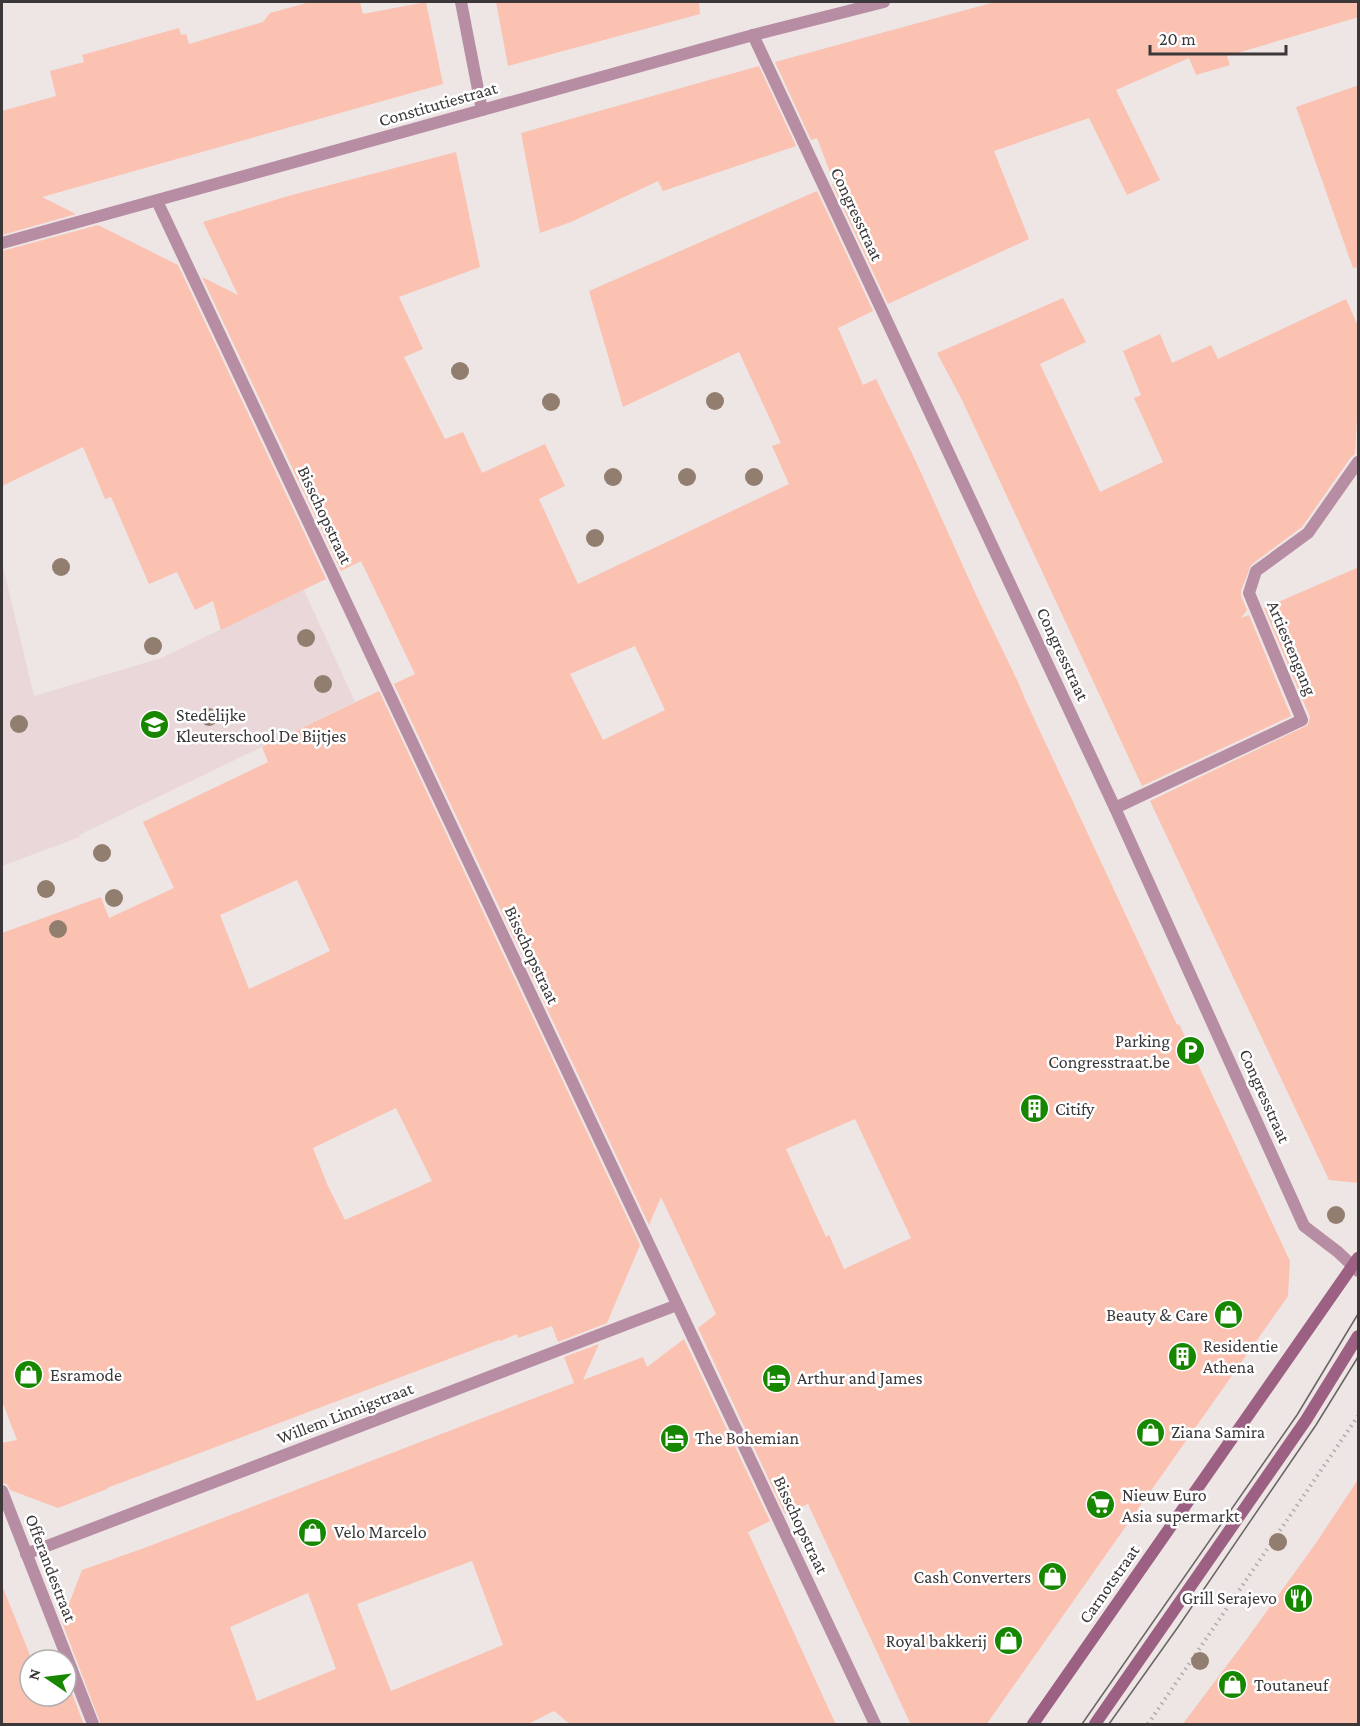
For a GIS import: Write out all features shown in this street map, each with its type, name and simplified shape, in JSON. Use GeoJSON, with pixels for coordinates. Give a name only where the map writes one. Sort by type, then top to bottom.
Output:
{"type":"FeatureCollection","features":[{"type":"Feature","properties":{"kind":"main road","name":"Carnotstraat"},"geometry":{"type":"LineString","coordinates":[[1033,1725],[1357,1265]]}},
{"type":"Feature","properties":{"kind":"main road"},"geometry":{"type":"LineString","coordinates":[[1095,1725],[1306,1420],[1359,1336]]}},
{"type":"Feature","properties":{"kind":"street"},"geometry":{"type":"LineString","coordinates":[[461,2],[482,110]]}},
{"type":"Feature","properties":{"kind":"street","name":"Constitutiestraat"},"geometry":{"type":"LineString","coordinates":[[2,243],[753,35],[884,2]]}},
{"type":"Feature","properties":{"kind":"street","name":"Congresstraat"},"geometry":{"type":"LineString","coordinates":[[753,35],[1115,808],[1304,1226],[1357,1265]]}},
{"type":"Feature","properties":{"kind":"street","name":"Bisschopstraat"},"geometry":{"type":"LineString","coordinates":[[157,201],[875,1725]]}},
{"type":"Feature","properties":{"kind":"street","name":"Artiestengang"},"geometry":{"type":"LineString","coordinates":[[1115,808],[1302,720],[1250,593],[1256,571],[1308,533],[1359,462]]}},
{"type":"Feature","properties":{"kind":"street","name":"Willem Linnigstraat"},"geometry":{"type":"LineString","coordinates":[[26,1554],[677,1305]]}},
{"type":"Feature","properties":{"kind":"street","name":"Offerandestraat"},"geometry":{"type":"LineString","coordinates":[[2,1491],[93,1725]]}},
{"type":"Feature","properties":{"kind":"path"},"geometry":{"type":"LineString","coordinates":[[1148,1725],[1359,1416]]}},
{"type":"Feature","properties":{"kind":"shaded area","name":"Stedelijke Kleuterschool De Bijtjes"},"geometry":{"type":"Polygon","coordinates":[[[3,567],[34,696],[161,658],[304,590],[355,702],[79,835],[80,837],[2,866],[3,567]]]}},
{"type":"Feature","properties":{"kind":"building"},"geometry":{"type":"Polygon","coordinates":[[[310,2],[360,2],[363,14],[426,2],[443,84],[42,197],[76,214],[2,235],[2,111],[56,96],[50,71],[84,62],[82,55],[179,28],[181,35],[186,34],[189,44],[263,22],[270,13],[310,2]]]}},
{"type":"Feature","properties":{"kind":"building"},"geometry":{"type":"Polygon","coordinates":[[[496,2],[699,2],[700,14],[508,66],[496,2]]]}},
{"type":"Feature","properties":{"kind":"building"},"geometry":{"type":"Polygon","coordinates":[[[995,2],[1359,2],[1359,17],[1227,56],[1230,65],[1196,75],[1189,58],[1116,90],[1160,180],[1127,195],[1089,118],[994,151],[1029,239],[888,304],[832,184],[834,183],[817,138],[811,140],[775,62],[995,2]]]}},
{"type":"Feature","properties":{"kind":"building"},"geometry":{"type":"Polygon","coordinates":[[[759,66],[796,146],[663,191],[658,181],[571,222],[540,233],[521,133],[759,66]]]}},
{"type":"Feature","properties":{"kind":"building"},"geometry":{"type":"Polygon","coordinates":[[[1359,85],[1359,267],[1353,268],[1296,107],[1359,85]]]}},
{"type":"Feature","properties":{"kind":"building"},"geometry":{"type":"Polygon","coordinates":[[[456,152],[480,267],[399,297],[423,349],[404,357],[445,439],[463,432],[482,473],[545,444],[565,486],[539,499],[578,584],[789,484],[772,446],[781,443],[739,352],[623,407],[589,291],[817,191],[873,311],[838,328],[863,385],[876,379],[1177,1025],[1179,1024],[1290,1261],[1288,1296],[986,1725],[911,1725],[808,1504],[785,1514],[698,1328],[716,1314],[661,1197],[649,1225],[394,684],[415,674],[361,561],[341,571],[202,277],[238,295],[203,222],[288,196],[456,152]],[[635,646],[570,674],[603,740],[665,710],[635,646]],[[855,1119],[786,1149],[826,1237],[829,1235],[844,1269],[911,1238],[855,1119]]]}},
{"type":"Feature","properties":{"kind":"building"},"geometry":{"type":"Polygon","coordinates":[[[98,225],[178,265],[326,579],[221,630],[213,601],[195,610],[177,572],[149,584],[111,497],[105,499],[83,447],[2,486],[2,251],[98,225]]]}},
{"type":"Feature","properties":{"kind":"building"},"geometry":{"type":"Polygon","coordinates":[[[1063,298],[1086,342],[1040,364],[1100,492],[1163,462],[1134,398],[1141,395],[1123,351],[1160,334],[1172,363],[1211,345],[1218,359],[1346,299],[1359,328],[1355,454],[1302,527],[1251,565],[1241,591],[1247,610],[1241,618],[1249,615],[1291,716],[1142,786],[962,400],[937,353],[1063,298]]]}},
{"type":"Feature","properties":{"kind":"building"},"geometry":{"type":"Polygon","coordinates":[[[1359,567],[1359,1183],[1329,1180],[1150,801],[1308,725],[1310,717],[1264,608],[1359,567]]]}},
{"type":"Feature","properties":{"kind":"building"},"geometry":{"type":"Polygon","coordinates":[[[379,691],[640,1245],[607,1323],[558,1342],[552,1326],[518,1338],[517,1334],[499,1340],[58,1508],[10,1490],[7,1484],[2,1483],[2,1443],[17,1440],[2,1401],[2,933],[101,897],[109,918],[174,888],[143,822],[268,762],[262,747],[379,691]],[[297,880],[220,915],[249,989],[330,951],[297,880]],[[396,1108],[313,1148],[327,1184],[345,1220],[432,1181],[396,1108]]]}},
{"type":"Feature","properties":{"kind":"building"},"geometry":{"type":"Polygon","coordinates":[[[684,1339],[770,1521],[748,1532],[836,1725],[571,1725],[554,1711],[526,1725],[101,1725],[78,1664],[78,1648],[72,1648],[62,1622],[82,1570],[574,1383],[564,1357],[599,1344],[583,1380],[643,1357],[647,1367],[684,1339]],[[472,1561],[357,1604],[391,1691],[503,1645],[472,1561]],[[308,1593],[230,1627],[257,1701],[336,1669],[308,1593]]]}},
{"type":"Feature","properties":{"kind":"building"},"geometry":{"type":"Polygon","coordinates":[[[1359,1478],[1359,1725],[1182,1725],[1316,1543],[1359,1478]]]}},
{"type":"Feature","properties":{"kind":"building"},"geometry":{"type":"Polygon","coordinates":[[[3,1588],[27,1648],[18,1648],[18,1708],[77,1708],[84,1725],[2,1725],[3,1588]]]}},
{"type":"Feature","properties":{"kind":"tram line"},"geometry":{"type":"LineString","coordinates":[[1082,1724],[1297,1415],[1358,1314]]}},
{"type":"Feature","properties":{"kind":"tram line"},"geometry":{"type":"LineString","coordinates":[[1109,1724],[1316,1425],[1358,1357]]}},
{"type":"Feature","properties":{"kind":"place","name":"Stedelijke Kleuterschool De Bijtjes"},"geometry":{"type":"Point","coordinates":[155,725]}},
{"type":"Feature","properties":{"kind":"place","name":"Parking Congresstraat.be"},"geometry":{"type":"Point","coordinates":[1191,1051]}},
{"type":"Feature","properties":{"kind":"place","name":"Citify"},"geometry":{"type":"Point","coordinates":[1034,1109]}},
{"type":"Feature","properties":{"kind":"place","name":"Beauty & Care"},"geometry":{"type":"Point","coordinates":[1229,1315]}},
{"type":"Feature","properties":{"kind":"place","name":"Residentie Athena"},"geometry":{"type":"Point","coordinates":[1182,1356]}},
{"type":"Feature","properties":{"kind":"place","name":"Esramode"},"geometry":{"type":"Point","coordinates":[29,1375]}},
{"type":"Feature","properties":{"kind":"place","name":"Arthur and James"},"geometry":{"type":"Point","coordinates":[776,1378]}},
{"type":"Feature","properties":{"kind":"place","name":"Ziana Samira"},"geometry":{"type":"Point","coordinates":[1150,1432]}},
{"type":"Feature","properties":{"kind":"place","name":"The Bohemian"},"geometry":{"type":"Point","coordinates":[674,1438]}},
{"type":"Feature","properties":{"kind":"place","name":"Nieuw Euro Asia supermarkt"},"geometry":{"type":"Point","coordinates":[1101,1505]}},
{"type":"Feature","properties":{"kind":"place","name":"Velo Marcelo"},"geometry":{"type":"Point","coordinates":[313,1532]}},
{"type":"Feature","properties":{"kind":"place","name":"Cash Converters"},"geometry":{"type":"Point","coordinates":[1052,1577]}},
{"type":"Feature","properties":{"kind":"place","name":"Grill Serajevo"},"geometry":{"type":"Point","coordinates":[1298,1598]}},
{"type":"Feature","properties":{"kind":"place","name":"Royal bakkerij"},"geometry":{"type":"Point","coordinates":[1008,1641]}},
{"type":"Feature","properties":{"kind":"place","name":"Toutaneuf"},"geometry":{"type":"Point","coordinates":[1233,1685]}}]}
